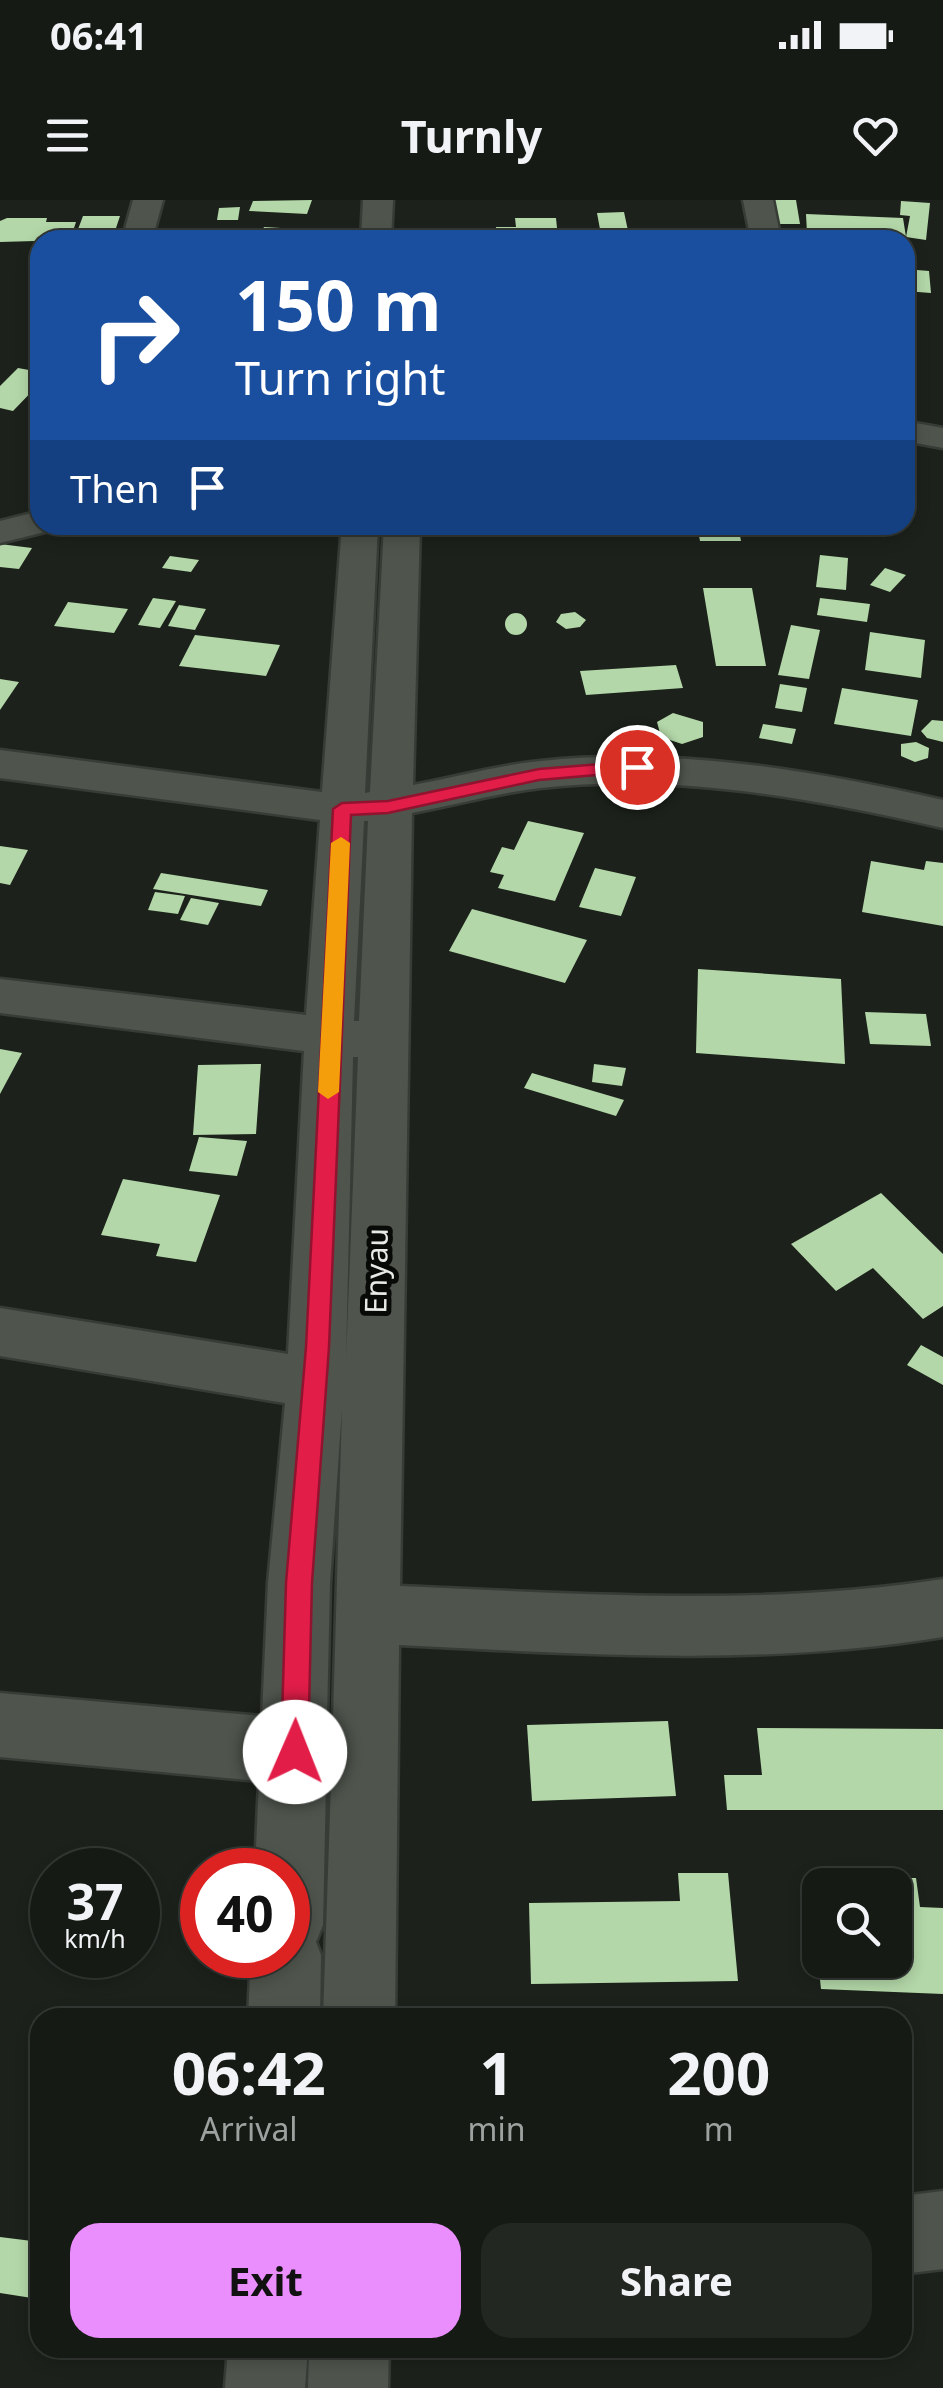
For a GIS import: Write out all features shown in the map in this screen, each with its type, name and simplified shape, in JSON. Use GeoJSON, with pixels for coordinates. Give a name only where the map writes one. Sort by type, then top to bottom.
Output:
{"type":"FeatureCollection","features":[{"type":"Feature","properties":{"kind":"street"},"geometry":{"type":"LineString","coordinates":[[140,230],[148,200]]}},
{"type":"Feature","properties":{"kind":"street"},"geometry":{"type":"LineString","coordinates":[[376,230],[378,200]]}},
{"type":"Feature","properties":{"kind":"street"},"geometry":{"type":"LineString","coordinates":[[758,200],[764,230]]}},
{"type":"Feature","properties":{"kind":"street"},"geometry":{"type":"LineString","coordinates":[[915,432],[943,438]]}},
{"type":"Feature","properties":{"kind":"street"},"geometry":{"type":"LineString","coordinates":[[0,532],[30,524]]}},
{"type":"Feature","properties":{"kind":"street","name":"Enyau"},"geometry":{"type":"LineString","coordinates":[[359,2008],[365,1614],[384,1042],[365,808],[360,535]]}},
{"type":"Feature","properties":{"kind":"street","name":"Enyau"},"geometry":{"type":"LineString","coordinates":[[291,1848],[299,1583],[328,1166],[329,1036],[365,808],[401,535]]}},
{"type":"Feature","properties":{"kind":"street"},"geometry":{"type":"LineString","coordinates":[[0,764],[365,808],[539,774],[637,767],[852,792],[943,814]]}},
{"type":"Feature","properties":{"kind":"street"},"geometry":{"type":"LineString","coordinates":[[0,996],[384,1042]]}},
{"type":"Feature","properties":{"kind":"street"},"geometry":{"type":"LineString","coordinates":[[0,1332],[315,1383],[374,1384]]}},
{"type":"Feature","properties":{"kind":"street"},"geometry":{"type":"LineString","coordinates":[[365,1614],[714,1626],[882,1620],[943,1608]]}},
{"type":"Feature","properties":{"kind":"street"},"geometry":{"type":"LineString","coordinates":[[0,1725],[295,1752],[365,1750]]}},
{"type":"Feature","properties":{"kind":"street"},"geometry":{"type":"LineString","coordinates":[[284,2008],[285,1978]]}},
{"type":"Feature","properties":{"kind":"street"},"geometry":{"type":"LineString","coordinates":[[912,2233],[943,2230]]}},
{"type":"Feature","properties":{"kind":"street"},"geometry":{"type":"LineString","coordinates":[[265,2388],[267,2358]]}},
{"type":"Feature","properties":{"kind":"street"},"geometry":{"type":"LineString","coordinates":[[348,2388],[350,2358]]}},
{"type":"Feature","properties":{"kind":"building"},"geometry":{"type":"Polygon","coordinates":[[[312,200],[307,214],[249,211],[253,201],[312,200]]]}},
{"type":"Feature","properties":{"kind":"building"},"geometry":{"type":"Polygon","coordinates":[[[772,200],[796,200],[800,224],[776,224],[772,200]]]}},
{"type":"Feature","properties":{"kind":"building"},"geometry":{"type":"Polygon","coordinates":[[[901,201],[930,203],[926,240],[915,238],[915,230],[907,230],[910,216],[900,215],[901,201]]]}},
{"type":"Feature","properties":{"kind":"building"},"geometry":{"type":"Polygon","coordinates":[[[240,207],[238,220],[217,220],[219,208],[240,207]]]}},
{"type":"Feature","properties":{"kind":"building"},"geometry":{"type":"Polygon","coordinates":[[[624,212],[628,230],[600,230],[597,213],[624,212]]]}},
{"type":"Feature","properties":{"kind":"building"},"geometry":{"type":"Polygon","coordinates":[[[806,214],[903,218],[905,230],[807,230],[806,214]]]}},
{"type":"Feature","properties":{"kind":"building"},"geometry":{"type":"Polygon","coordinates":[[[83,216],[120,216],[115,230],[78,230],[83,216]]]}},
{"type":"Feature","properties":{"kind":"building"},"geometry":{"type":"Polygon","coordinates":[[[47,218],[46,222],[76,222],[73,230],[30,230],[30,241],[0,242],[0,221],[47,218]]]}},
{"type":"Feature","properties":{"kind":"building"},"geometry":{"type":"Polygon","coordinates":[[[515,218],[556,218],[557,230],[496,230],[516,227],[515,218]]]}},
{"type":"Feature","properties":{"kind":"building"},"geometry":{"type":"Polygon","coordinates":[[[264,227],[315,230],[263,230],[264,227]]]}},
{"type":"Feature","properties":{"kind":"building"},"geometry":{"type":"Polygon","coordinates":[[[915,270],[929,271],[931,293],[915,292],[915,270]]]}},
{"type":"Feature","properties":{"kind":"building"},"geometry":{"type":"Polygon","coordinates":[[[18,368],[30,370],[30,393],[13,411],[0,408],[0,386],[18,368]]]}},
{"type":"Feature","properties":{"kind":"building"},"geometry":{"type":"Polygon","coordinates":[[[699,535],[740,535],[741,541],[700,541],[699,535]]]}},
{"type":"Feature","properties":{"kind":"building"},"geometry":{"type":"Polygon","coordinates":[[[0,544],[32,548],[19,569],[0,567],[0,544]]]}},
{"type":"Feature","properties":{"kind":"building"},"geometry":{"type":"Polygon","coordinates":[[[820,555],[848,558],[846,590],[816,587],[820,555]]]}},
{"type":"Feature","properties":{"kind":"building"},"geometry":{"type":"Polygon","coordinates":[[[170,556],[199,560],[191,572],[162,568],[170,556]]]}},
{"type":"Feature","properties":{"kind":"building"},"geometry":{"type":"Polygon","coordinates":[[[885,568],[906,575],[890,592],[870,585],[885,568]]]}},
{"type":"Feature","properties":{"kind":"building"},"geometry":{"type":"Polygon","coordinates":[[[703,588],[752,588],[766,666],[716,666],[703,588]]]}},
{"type":"Feature","properties":{"kind":"building"},"geometry":{"type":"Polygon","coordinates":[[[153,598],[176,601],[160,628],[138,625],[153,598]]]}},
{"type":"Feature","properties":{"kind":"building"},"geometry":{"type":"Polygon","coordinates":[[[820,598],[870,604],[867,622],[817,615],[820,598]]]}},
{"type":"Feature","properties":{"kind":"building"},"geometry":{"type":"Polygon","coordinates":[[[68,602],[128,609],[114,633],[54,626],[68,602]]]}},
{"type":"Feature","properties":{"kind":"building"},"geometry":{"type":"Polygon","coordinates":[[[179,605],[206,609],[195,630],[168,626],[179,605]]]}},
{"type":"Feature","properties":{"kind":"building"},"geometry":{"type":"Polygon","coordinates":[[[575,612],[586,620],[580,627],[566,629],[556,622],[561,614],[575,612]]]}},
{"type":"Feature","properties":{"kind":"building"},"geometry":{"type":"Polygon","coordinates":[[[516,613],[524,616],[524,632],[516,635],[508,632],[505,624],[508,616],[516,613]]]}},
{"type":"Feature","properties":{"kind":"building"},"geometry":{"type":"Polygon","coordinates":[[[791,625],[820,630],[809,679],[778,675],[791,625]]]}},
{"type":"Feature","properties":{"kind":"building"},"geometry":{"type":"Polygon","coordinates":[[[870,632],[925,640],[921,678],[865,670],[870,632]]]}},
{"type":"Feature","properties":{"kind":"building"},"geometry":{"type":"Polygon","coordinates":[[[195,635],[280,645],[266,676],[179,666],[195,635]]]}},
{"type":"Feature","properties":{"kind":"building"},"geometry":{"type":"Polygon","coordinates":[[[676,665],[683,688],[586,695],[580,671],[676,665]]]}},
{"type":"Feature","properties":{"kind":"building"},"geometry":{"type":"Polygon","coordinates":[[[0,679],[19,682],[0,710],[0,679]]]}},
{"type":"Feature","properties":{"kind":"building"},"geometry":{"type":"Polygon","coordinates":[[[780,684],[807,688],[802,712],[775,708],[780,684]]]}},
{"type":"Feature","properties":{"kind":"building"},"geometry":{"type":"Polygon","coordinates":[[[842,688],[918,700],[911,736],[834,724],[842,688]]]}},
{"type":"Feature","properties":{"kind":"building"},"geometry":{"type":"Polygon","coordinates":[[[673,713],[703,722],[703,737],[682,744],[661,737],[657,722],[673,713]]]}},
{"type":"Feature","properties":{"kind":"building"},"geometry":{"type":"Polygon","coordinates":[[[932,720],[943,721],[943,742],[927,738],[921,731],[932,720]]]}},
{"type":"Feature","properties":{"kind":"building"},"geometry":{"type":"Polygon","coordinates":[[[763,724],[796,729],[792,744],[759,738],[763,724]]]}},
{"type":"Feature","properties":{"kind":"building"},"geometry":{"type":"Polygon","coordinates":[[[916,742],[929,748],[928,758],[915,762],[901,756],[901,744],[916,742]]]}},
{"type":"Feature","properties":{"kind":"building"},"geometry":{"type":"Polygon","coordinates":[[[528,821],[584,833],[555,901],[498,888],[504,875],[490,872],[502,847],[514,850],[528,821]]]}},
{"type":"Feature","properties":{"kind":"building"},"geometry":{"type":"Polygon","coordinates":[[[0,846],[28,850],[10,885],[0,883],[0,846]]]}},
{"type":"Feature","properties":{"kind":"building"},"geometry":{"type":"Polygon","coordinates":[[[871,861],[924,870],[926,861],[943,863],[943,926],[862,912],[871,861]]]}},
{"type":"Feature","properties":{"kind":"building"},"geometry":{"type":"Polygon","coordinates":[[[595,868],[636,877],[621,916],[579,907],[595,868]]]}},
{"type":"Feature","properties":{"kind":"building"},"geometry":{"type":"Polygon","coordinates":[[[161,873],[268,890],[261,906],[153,889],[161,873]]]}},
{"type":"Feature","properties":{"kind":"building"},"geometry":{"type":"Polygon","coordinates":[[[155,892],[185,896],[178,914],[148,910],[155,892]]]}},
{"type":"Feature","properties":{"kind":"building"},"geometry":{"type":"Polygon","coordinates":[[[191,898],[219,903],[208,925],[180,920],[191,898]]]}},
{"type":"Feature","properties":{"kind":"building"},"geometry":{"type":"Polygon","coordinates":[[[472,909],[587,940],[565,983],[449,951],[472,909]]]}},
{"type":"Feature","properties":{"kind":"building"},"geometry":{"type":"Polygon","coordinates":[[[698,969],[841,979],[845,1064],[696,1053],[698,969]]]}},
{"type":"Feature","properties":{"kind":"building"},"geometry":{"type":"Polygon","coordinates":[[[865,1012],[926,1014],[931,1046],[870,1044],[865,1012]]]}},
{"type":"Feature","properties":{"kind":"building"},"geometry":{"type":"Polygon","coordinates":[[[0,1049],[22,1053],[0,1094],[0,1049]]]}},
{"type":"Feature","properties":{"kind":"building"},"geometry":{"type":"Polygon","coordinates":[[[261,1064],[256,1134],[193,1135],[198,1065],[261,1064]]]}},
{"type":"Feature","properties":{"kind":"building"},"geometry":{"type":"Polygon","coordinates":[[[594,1064],[626,1068],[622,1086],[592,1082],[594,1064]]]}},
{"type":"Feature","properties":{"kind":"building"},"geometry":{"type":"Polygon","coordinates":[[[532,1073],[624,1100],[616,1116],[524,1088],[532,1073]]]}},
{"type":"Feature","properties":{"kind":"building"},"geometry":{"type":"Polygon","coordinates":[[[199,1137],[247,1141],[237,1176],[189,1171],[199,1137]]]}},
{"type":"Feature","properties":{"kind":"building"},"geometry":{"type":"Polygon","coordinates":[[[123,1179],[220,1195],[196,1262],[156,1256],[160,1244],[101,1235],[123,1179]]]}},
{"type":"Feature","properties":{"kind":"building"},"geometry":{"type":"Polygon","coordinates":[[[881,1193],[943,1254],[943,1306],[923,1319],[873,1268],[836,1291],[791,1244],[881,1193]]]}},
{"type":"Feature","properties":{"kind":"building"},"geometry":{"type":"Polygon","coordinates":[[[921,1345],[943,1357],[943,1385],[907,1365],[921,1345]]]}},
{"type":"Feature","properties":{"kind":"building"},"geometry":{"type":"Polygon","coordinates":[[[668,1721],[676,1796],[532,1801],[527,1725],[668,1721]]]}},
{"type":"Feature","properties":{"kind":"building"},"geometry":{"type":"Polygon","coordinates":[[[757,1728],[943,1729],[943,1810],[727,1810],[724,1775],[762,1775],[757,1728]]]}},
{"type":"Feature","properties":{"kind":"building"},"geometry":{"type":"Polygon","coordinates":[[[678,1873],[728,1873],[738,1981],[531,1984],[529,1903],[680,1901],[678,1873]]]}},
{"type":"Feature","properties":{"kind":"building"},"geometry":{"type":"Polygon","coordinates":[[[912,1878],[916,1878],[920,1907],[943,1908],[943,1994],[821,1989],[820,1978],[912,1978],[912,1878]]]}},
{"type":"Feature","properties":{"kind":"building"},"geometry":{"type":"Polygon","coordinates":[[[0,2237],[30,2241],[30,2298],[0,2293],[0,2237]]]}},
{"type":"Feature","properties":{"kind":"slow traffic"},"geometry":{"type":"LineString","coordinates":[[328,1092],[341,843]]}},
{"type":"Feature","properties":{"kind":"route"},"geometry":{"type":"LineString","coordinates":[[295,1752],[299,1583],[318,1347],[342,809],[388,807],[539,774],[637,767]]}}]}
